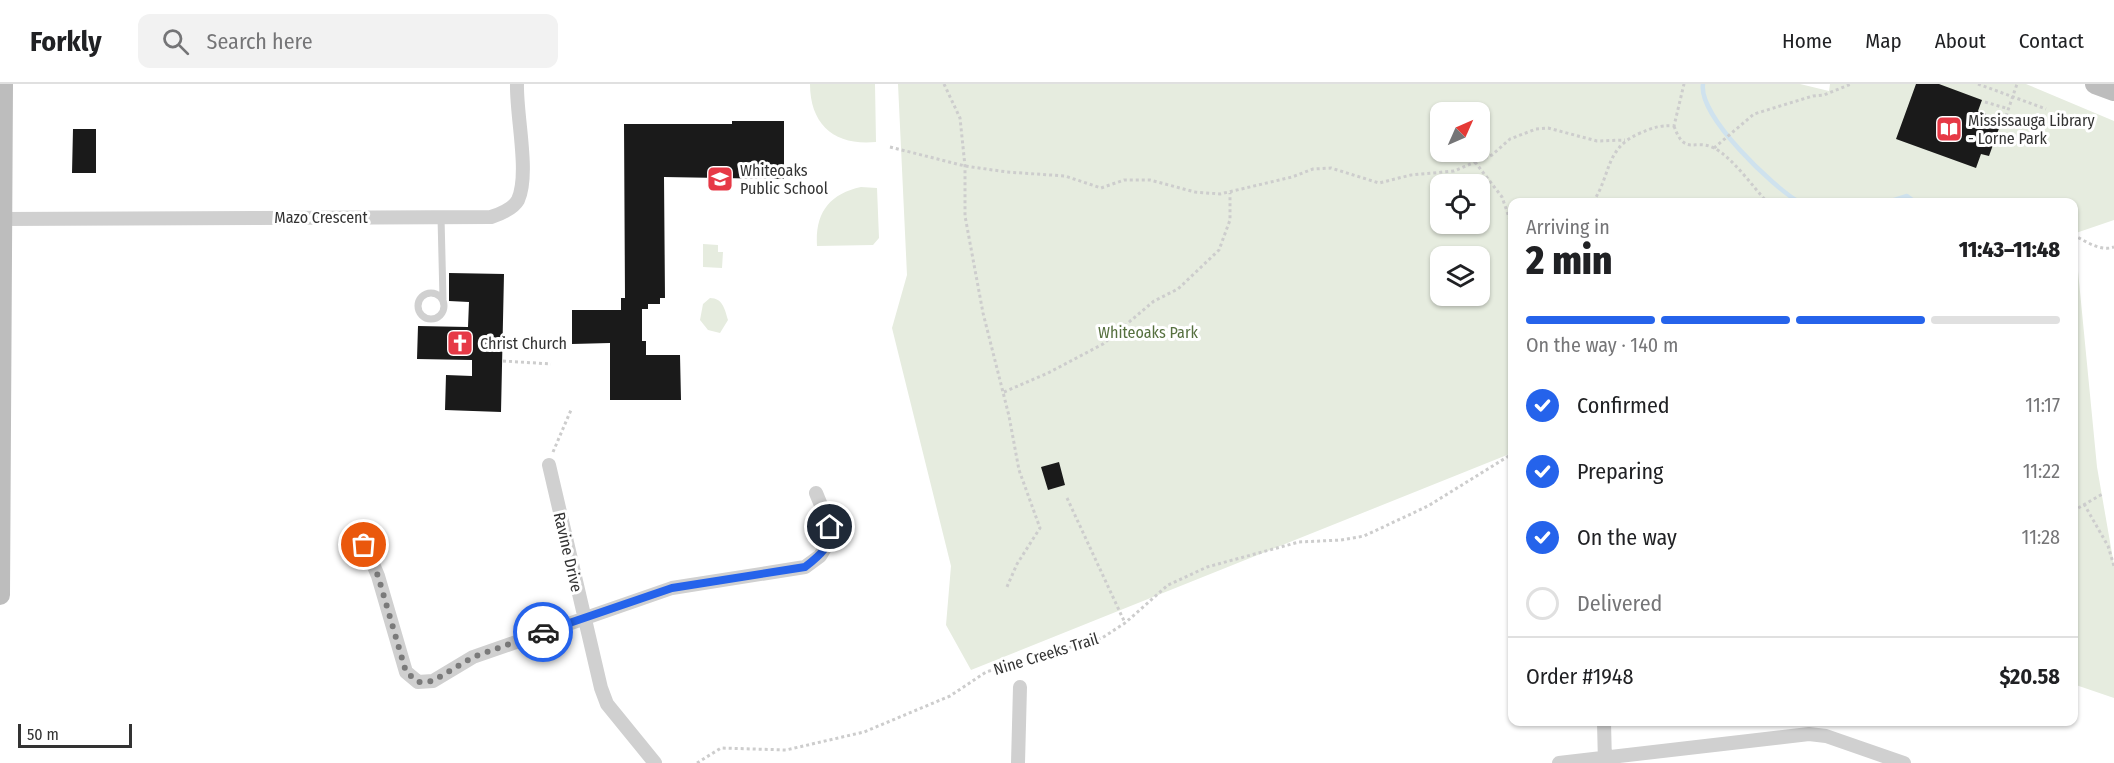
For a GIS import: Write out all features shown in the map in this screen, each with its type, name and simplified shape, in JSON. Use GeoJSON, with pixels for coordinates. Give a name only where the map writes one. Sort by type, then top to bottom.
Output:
{"type":"FeatureCollection","features":[{"type":"Feature","properties":{"kind":"street"},"geometry":{"type":"LineString","coordinates":[[0,595],[3,84]]}},
{"type":"Feature","properties":{"kind":"street","name":"Mazo Crescent"},"geometry":{"type":"LineString","coordinates":[[1,219],[491,217],[504,212],[517,202],[522,180],[517,84]]}},
{"type":"Feature","properties":{"kind":"street"},"geometry":{"type":"LineString","coordinates":[[2095,84],[2114,91]]}},
{"type":"Feature","properties":{"kind":"street","name":"Ravine Drive"},"geometry":{"type":"LineString","coordinates":[[549,465],[583,618],[607,705],[655,763]]}},
{"type":"Feature","properties":{"kind":"street"},"geometry":{"type":"LineString","coordinates":[[364,545],[378,576],[406,672],[418,682],[433,681],[473,657],[672,588],[805,567],[820,556],[831,538],[830,527],[816,493]]}},
{"type":"Feature","properties":{"kind":"street"},"geometry":{"type":"LineString","coordinates":[[1018,763],[1020,687]]}},
{"type":"Feature","properties":{"kind":"street"},"geometry":{"type":"LineString","coordinates":[[1604,726],[1605,760]]}},
{"type":"Feature","properties":{"kind":"street"},"geometry":{"type":"LineString","coordinates":[[1559,763],[1605,760],[1809,734],[1826,736],[1904,763]]}},
{"type":"Feature","properties":{"kind":"lane"},"geometry":{"type":"LineString","coordinates":[[441,217],[442,299]]}},
{"type":"Feature","properties":{"kind":"path"},"geometry":{"type":"LineString","coordinates":[[944,84],[960,118],[965,216],[983,313],[1003,392],[1019,470],[1040,528],[1017,564],[1006,589]]}},
{"type":"Feature","properties":{"kind":"path"},"geometry":{"type":"LineString","coordinates":[[1684,84],[1674,126],[1679,141],[1685,145],[1714,148],[1763,198]]}},
{"type":"Feature","properties":{"kind":"path"},"geometry":{"type":"LineString","coordinates":[[1714,148],[1739,126],[1762,111],[1824,95],[1851,84]]}},
{"type":"Feature","properties":{"kind":"path"},"geometry":{"type":"LineString","coordinates":[[1978,84],[1991,86],[2046,109]]}},
{"type":"Feature","properties":{"kind":"path"},"geometry":{"type":"LineString","coordinates":[[2006,116],[2018,84]]}},
{"type":"Feature","properties":{"kind":"path"},"geometry":{"type":"LineString","coordinates":[[1985,102],[2009,109]]}},
{"type":"Feature","properties":{"kind":"path"},"geometry":{"type":"LineString","coordinates":[[1595,198],[1615,150],[1625,140],[1657,125],[1674,126]]}},
{"type":"Feature","properties":{"kind":"path"},"geometry":{"type":"LineString","coordinates":[[1490,156],[1510,139],[1536,129],[1548,128],[1597,141],[1625,140]]}},
{"type":"Feature","properties":{"kind":"path"},"geometry":{"type":"LineString","coordinates":[[890,147],[964,166],[1065,176],[1101,188],[1124,180],[1150,180],[1195,192],[1230,193],[1292,177],[1313,169],[1331,168],[1379,183],[1411,175],[1454,171],[1475,162],[1502,197],[1508,214]]}},
{"type":"Feature","properties":{"kind":"path"},"geometry":{"type":"LineString","coordinates":[[1003,392],[1048,373],[1103,344],[1154,301],[1178,289],[1219,250],[1230,220],[1230,193]]}},
{"type":"Feature","properties":{"kind":"path"},"geometry":{"type":"LineString","coordinates":[[2078,238],[2095,246],[2108,249],[2114,247]]}},
{"type":"Feature","properties":{"kind":"path"},"geometry":{"type":"LineString","coordinates":[[502,361],[551,364]]}},
{"type":"Feature","properties":{"kind":"path"},"geometry":{"type":"LineString","coordinates":[[549,465],[571,410]]}},
{"type":"Feature","properties":{"kind":"path","name":"Nine Creeks Trail"},"geometry":{"type":"LineString","coordinates":[[697,763],[722,748],[786,750],[809,747],[864,732],[950,696],[986,672],[1102,638],[1125,623],[1168,585],[1207,567],[1299,542],[1341,540],[1364,536],[1428,506],[1508,456]]}},
{"type":"Feature","properties":{"kind":"path"},"geometry":{"type":"LineString","coordinates":[[2078,508],[2104,493]]}},
{"type":"Feature","properties":{"kind":"path"},"geometry":{"type":"LineString","coordinates":[[1067,498],[1125,623]]}},
{"type":"Feature","properties":{"kind":"path"},"geometry":{"type":"LineString","coordinates":[[2084,504],[2108,546],[2114,566]]}},
{"type":"Feature","properties":{"kind":"green space"},"geometry":{"type":"Polygon","coordinates":[[[810,84],[875,84],[876,142],[849,141],[828,130],[820,122],[815,111],[810,84]]]}},
{"type":"Feature","properties":{"kind":"green space","name":"Whiteoaks Park"},"geometry":{"type":"Polygon","coordinates":[[[898,84],[1800,84],[1829,91],[1830,84],[2026,84],[2114,121],[2114,220],[2078,232],[2078,198],[1508,198],[1508,455],[971,670],[946,625],[951,566],[892,328],[907,275],[898,84]]]}},
{"type":"Feature","properties":{"kind":"green space"},"geometry":{"type":"Polygon","coordinates":[[[861,187],[877,188],[879,238],[873,245],[817,246],[819,224],[826,207],[840,195],[861,187]]]}},
{"type":"Feature","properties":{"kind":"green space"},"geometry":{"type":"Polygon","coordinates":[[[703,244],[718,245],[718,252],[723,252],[722,268],[703,267],[703,244]]]}},
{"type":"Feature","properties":{"kind":"green space"},"geometry":{"type":"Polygon","coordinates":[[[2078,271],[2097,467],[2114,565],[2114,698],[2078,686],[2078,271]]]}},
{"type":"Feature","properties":{"kind":"green space"},"geometry":{"type":"Polygon","coordinates":[[[710,298],[721,302],[728,320],[720,333],[708,330],[700,320],[703,304],[710,298]]]}},
{"type":"Feature","properties":{"kind":"building","name":"Mississauga Library - Lorne Park"},"geometry":{"type":"Polygon","coordinates":[[[1916,84],[1939,84],[1982,100],[1978,111],[2002,120],[1989,156],[1981,154],[1976,168],[1896,139],[1916,84]]]}},
{"type":"Feature","properties":{"kind":"building"},"geometry":{"type":"Polygon","coordinates":[[[732,121],[784,121],[784,179],[664,177],[665,298],[660,298],[660,304],[648,304],[648,309],[642,309],[642,341],[646,341],[646,355],[680,355],[681,400],[610,400],[610,343],[572,344],[572,310],[621,310],[621,298],[625,298],[624,124],[732,124],[732,121]]]}},
{"type":"Feature","properties":{"kind":"building"},"geometry":{"type":"Polygon","coordinates":[[[73,129],[96,129],[96,173],[72,173],[73,129]]]}},
{"type":"Feature","properties":{"kind":"building","name":"Christ Church"},"geometry":{"type":"Polygon","coordinates":[[[449,273],[504,274],[501,412],[445,410],[446,375],[472,376],[472,360],[417,359],[418,326],[468,327],[469,302],[449,301],[449,273]]]}},
{"type":"Feature","properties":{"kind":"building"},"geometry":{"type":"Polygon","coordinates":[[[1059,462],[1065,485],[1048,490],[1041,467],[1059,462]]]}},
{"type":"Feature","properties":{"kind":"waterway"},"geometry":{"type":"LineString","coordinates":[[1703,84],[1705,98],[1712,114],[1724,131],[1756,167],[1793,198]]}},
{"type":"Feature","properties":{"kind":"waterway"},"geometry":{"type":"LineString","coordinates":[[1901,198],[1907,196],[1910,198]]}},
{"type":"Feature","properties":{"kind":"way so far"},"geometry":{"type":"LineString","coordinates":[[364,545],[378,576],[400,643],[406,672],[418,682],[433,681],[473,657],[543,632]]}},
{"type":"Feature","properties":{"kind":"place","name":"Mississauga Library - Lorne Park"},"geometry":{"type":"Point","coordinates":[1949,129]}},
{"type":"Feature","properties":{"kind":"place","name":"Whiteoaks Public School"},"geometry":{"type":"Point","coordinates":[720,179]}},
{"type":"Feature","properties":{"kind":"place","name":"Christ Church"},"geometry":{"type":"Point","coordinates":[460,343]}},
{"type":"Feature","properties":{"kind":"route"},"geometry":{"type":"LineString","coordinates":[[543,632],[672,588],[805,567],[820,556],[831,538],[830,527]]}}]}
